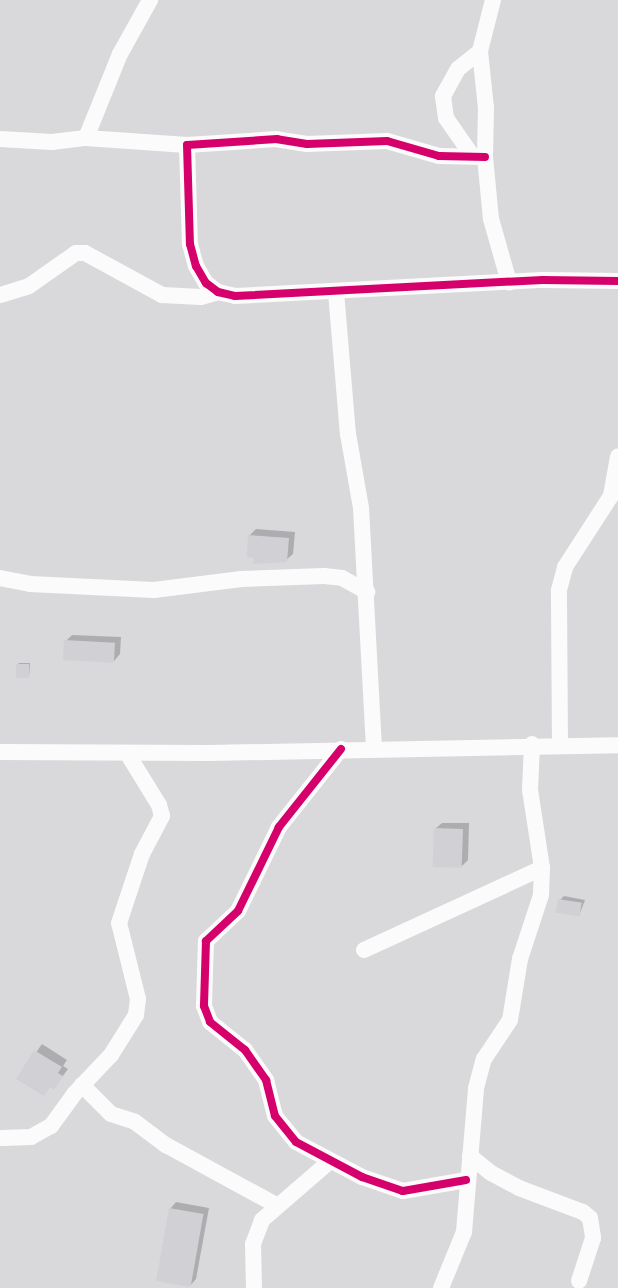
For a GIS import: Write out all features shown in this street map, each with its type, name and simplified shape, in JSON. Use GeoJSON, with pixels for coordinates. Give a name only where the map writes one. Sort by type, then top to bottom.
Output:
{"type":"FeatureCollection","features":[{"type":"Feature","properties":{"kind":"street"},"geometry":{"type":"LineString","coordinates":[[86,138],[120,54],[150,0]]}},
{"type":"Feature","properties":{"kind":"street"},"geometry":{"type":"LineString","coordinates":[[493,0],[480,51],[486,108],[478,156],[491,219],[509,282]]}},
{"type":"Feature","properties":{"kind":"street"},"geometry":{"type":"LineString","coordinates":[[478,156],[446,118],[443,96],[463,63],[480,51]]}},
{"type":"Feature","properties":{"kind":"street"},"geometry":{"type":"LineString","coordinates":[[0,138],[52,142],[86,138],[187,145],[277,138],[307,144],[387,141],[439,156],[478,156]]}},
{"type":"Feature","properties":{"kind":"street"},"geometry":{"type":"LineString","coordinates":[[187,145],[190,244],[201,274],[219,292]]}},
{"type":"Feature","properties":{"kind":"street"},"geometry":{"type":"LineString","coordinates":[[0,295],[29,286],[76,253],[85,253],[162,295],[201,297],[219,292],[276,297],[509,282],[618,281]]}},
{"type":"Feature","properties":{"kind":"street"},"geometry":{"type":"LineString","coordinates":[[336,292],[348,435],[361,508],[374,747]]}},
{"type":"Feature","properties":{"kind":"street"},"geometry":{"type":"LineString","coordinates":[[561,744],[559,590],[565,567],[611,496],[618,457]]}},
{"type":"Feature","properties":{"kind":"street"},"geometry":{"type":"LineString","coordinates":[[0,578],[30,584],[154,591],[241,579],[324,576],[342,578],[367,592]]}},
{"type":"Feature","properties":{"kind":"street"},"geometry":{"type":"LineString","coordinates":[[441,1288],[464,1232],[466,1180],[476,1088],[484,1059],[510,1020],[520,959],[541,895],[542,868],[531,807],[532,744]]}},
{"type":"Feature","properties":{"kind":"street"},"geometry":{"type":"LineString","coordinates":[[0,752],[127,753],[532,744],[618,745]]}},
{"type":"Feature","properties":{"kind":"street"},"geometry":{"type":"LineString","coordinates":[[341,749],[279,827],[238,910],[206,941],[202,955],[204,1006],[210,1022],[245,1050],[266,1080],[275,1116],[283,1130],[329,1162],[403,1191],[444,1187],[466,1180]]}},
{"type":"Feature","properties":{"kind":"street"},"geometry":{"type":"LineString","coordinates":[[2,1138],[20,1139],[42,1133],[111,1055],[136,1015],[138,999],[119,923],[142,854],[162,816],[159,805],[127,753]]}},
{"type":"Feature","properties":{"kind":"street"},"geometry":{"type":"LineString","coordinates":[[364,950],[542,868]]}},
{"type":"Feature","properties":{"kind":"street"},"geometry":{"type":"LineString","coordinates":[[88,1080],[111,1114],[135,1122],[166,1144],[276,1205]]}},
{"type":"Feature","properties":{"kind":"street"},"geometry":{"type":"LineString","coordinates":[[470,1156],[509,1183],[583,1212],[590,1218],[593,1238],[579,1281]]}},
{"type":"Feature","properties":{"kind":"street"},"geometry":{"type":"LineString","coordinates":[[254,1288],[253,1244],[262,1220],[276,1205],[329,1162]]}},
{"type":"Feature","properties":{"kind":"shaded area"},"geometry":{"type":"Polygon","coordinates":[[[0,0],[618,0],[618,1288],[0,1288],[0,0]]]}},
{"type":"Feature","properties":{"kind":"building"},"geometry":{"type":"Polygon","coordinates":[[[248,535],[289,538],[287,562],[253,564],[254,558],[247,557],[248,535]]]}},
{"type":"Feature","properties":{"kind":"building"},"geometry":{"type":"Polygon","coordinates":[[[64,640],[115,643],[114,663],[63,660],[64,640]]]}},
{"type":"Feature","properties":{"kind":"building"},"geometry":{"type":"Polygon","coordinates":[[[16,664],[29,664],[29,678],[16,678],[16,664]]]}},
{"type":"Feature","properties":{"kind":"building"},"geometry":{"type":"Polygon","coordinates":[[[434,828],[463,829],[462,868],[433,867],[434,828]]]}},
{"type":"Feature","properties":{"kind":"building"},"geometry":{"type":"Polygon","coordinates":[[[558,899],[582,903],[580,917],[556,913],[558,899]]]}},
{"type":"Feature","properties":{"kind":"building"},"geometry":{"type":"Polygon","coordinates":[[[34,1050],[62,1067],[58,1073],[63,1076],[54,1090],[50,1087],[44,1096],[16,1079],[34,1050]]]}},
{"type":"Feature","properties":{"kind":"building"},"geometry":{"type":"Polygon","coordinates":[[[169,1208],[203,1214],[191,1287],[156,1281],[169,1208]]]}},
{"type":"Feature","properties":{"kind":"cycle path"},"geometry":{"type":"LineString","coordinates":[[485,157],[439,156],[387,141],[307,144],[277,139],[187,145],[190,244],[196,266],[206,283],[218,292],[235,296],[543,280],[618,281]]}},
{"type":"Feature","properties":{"kind":"cycle path"},"geometry":{"type":"LineString","coordinates":[[341,749],[279,827],[238,911],[206,941],[204,1006],[210,1022],[245,1050],[266,1080],[275,1116],[296,1142],[362,1177],[403,1191],[466,1180]]}}]}
